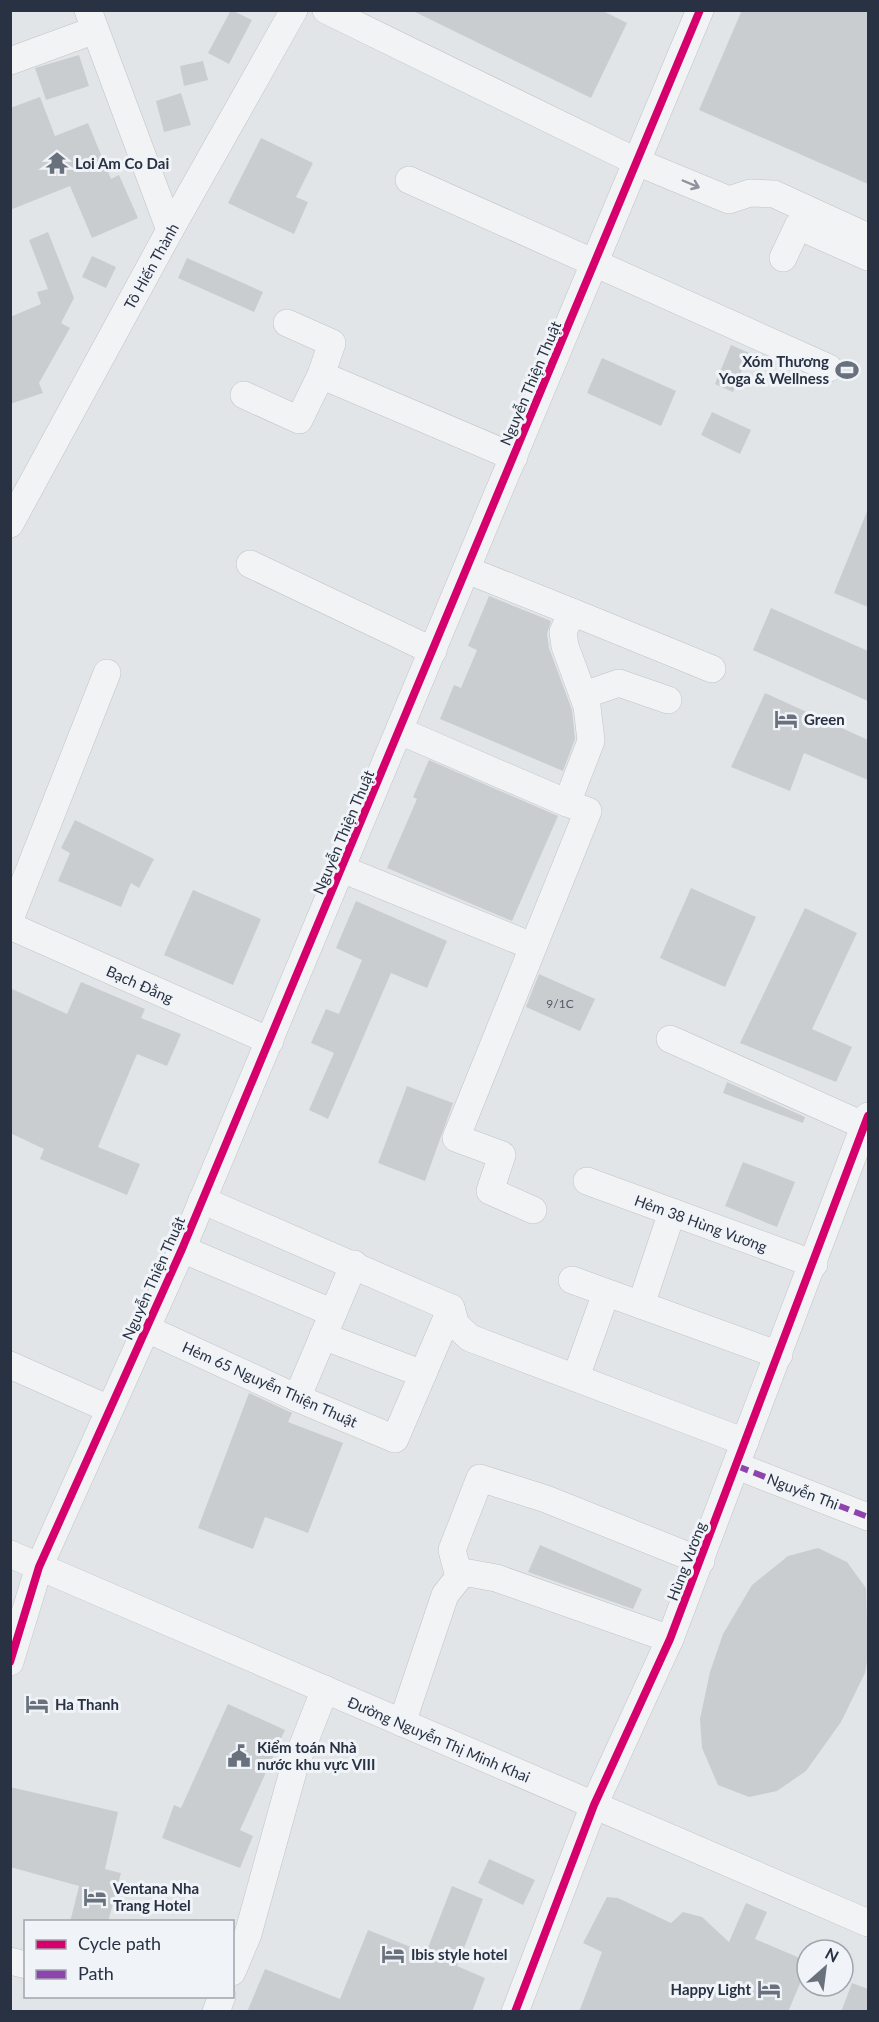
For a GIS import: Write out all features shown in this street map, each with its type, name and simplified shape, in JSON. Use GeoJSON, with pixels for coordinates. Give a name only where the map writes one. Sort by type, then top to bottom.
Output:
{"type":"FeatureCollection","features":[{"type":"Feature","properties":{"kind":"street","name":"Tô Hiến Thành"},"geometry":{"type":"LineString","coordinates":[[10,524],[170,230],[294,10]]}},
{"type":"Feature","properties":{"kind":"street"},"geometry":{"type":"LineString","coordinates":[[326,10],[637,162],[729,200],[750,193],[774,194],[868,237]]}},
{"type":"Feature","properties":{"kind":"street","name":"Nguyễn Thiện Thuật"},"geometry":{"type":"LineString","coordinates":[[10,1662],[39,1566],[182,1249],[700,10]]}},
{"type":"Feature","properties":{"kind":"street"},"geometry":{"type":"LineString","coordinates":[[10,61],[91,20],[170,230]]}},
{"type":"Feature","properties":{"kind":"street"},"geometry":{"type":"LineString","coordinates":[[410,180],[830,368]]}},
{"type":"Feature","properties":{"kind":"street"},"geometry":{"type":"LineString","coordinates":[[783,258],[798,226],[868,257]]}},
{"type":"Feature","properties":{"kind":"street"},"geometry":{"type":"LineString","coordinates":[[244,395],[299,420],[321,375],[332,343],[287,323]]}},
{"type":"Feature","properties":{"kind":"street"},"geometry":{"type":"LineString","coordinates":[[321,375],[514,457]]}},
{"type":"Feature","properties":{"kind":"street"},"geometry":{"type":"LineString","coordinates":[[250,564],[433,651]]}},
{"type":"Feature","properties":{"kind":"street"},"geometry":{"type":"LineString","coordinates":[[467,570],[712,669]]}},
{"type":"Feature","properties":{"kind":"street"},"geometry":{"type":"LineString","coordinates":[[567,803],[591,741],[588,706],[565,646],[563,632],[572,612]]}},
{"type":"Feature","properties":{"kind":"street"},"geometry":{"type":"LineString","coordinates":[[10,919],[107,673]]}},
{"type":"Feature","properties":{"kind":"street"},"geometry":{"type":"LineString","coordinates":[[584,695],[619,683],[668,700]]}},
{"type":"Feature","properties":{"kind":"street"},"geometry":{"type":"LineString","coordinates":[[400,731],[588,811],[456,1138],[502,1155],[490,1191],[533,1210]]}},
{"type":"Feature","properties":{"kind":"street"},"geometry":{"type":"LineString","coordinates":[[342,869],[532,946]]}},
{"type":"Feature","properties":{"kind":"street","name":"Bạch Đằng"},"geometry":{"type":"LineString","coordinates":[[10,926],[270,1041]]}},
{"type":"Feature","properties":{"kind":"street"},"geometry":{"type":"LineString","coordinates":[[670,1039],[867,1121]]}},
{"type":"Feature","properties":{"kind":"street","name":"Hùng Vương"},"geometry":{"type":"LineString","coordinates":[[515,2012],[594,1805],[670,1639],[867,1121]]}},
{"type":"Feature","properties":{"kind":"street","name":"Hẻm 38 Hùng Vương"},"geometry":{"type":"LineString","coordinates":[[587,1181],[814,1264]]}},
{"type":"Feature","properties":{"kind":"street"},"geometry":{"type":"LineString","coordinates":[[182,1249],[423,1374],[451,1308],[202,1200]]}},
{"type":"Feature","properties":{"kind":"street"},"geometry":{"type":"LineString","coordinates":[[640,1305],[672,1212]]}},
{"type":"Feature","properties":{"kind":"street"},"geometry":{"type":"LineString","coordinates":[[297,1398],[354,1264]]}},
{"type":"Feature","properties":{"kind":"street"},"geometry":{"type":"LineString","coordinates":[[572,1280],[779,1355]]}},
{"type":"Feature","properties":{"kind":"street"},"geometry":{"type":"LineString","coordinates":[[576,1377],[606,1293]]}},
{"type":"Feature","properties":{"kind":"street","name":"Nguyễn Thi"},"geometry":{"type":"LineString","coordinates":[[451,1308],[456,1325],[470,1338],[576,1377],[741,1454],[868,1517]]}},
{"type":"Feature","properties":{"kind":"street","name":"Hẻm 65 Nguyễn Thiện Thuật"},"geometry":{"type":"LineString","coordinates":[[145,1328],[297,1398],[395,1439],[423,1374]]}},
{"type":"Feature","properties":{"kind":"street"},"geometry":{"type":"LineString","coordinates":[[10,1365],[110,1409]]}},
{"type":"Feature","properties":{"kind":"street"},"geometry":{"type":"LineString","coordinates":[[459,1577],[452,1550],[480,1478],[546,1499],[700,1561]]}},
{"type":"Feature","properties":{"kind":"street","name":"Đường Nguyễn Thị Minh Khai"},"geometry":{"type":"LineString","coordinates":[[10,1554],[868,1923]]}},
{"type":"Feature","properties":{"kind":"street"},"geometry":{"type":"LineString","coordinates":[[402,1723],[445,1595],[463,1572],[496,1578],[670,1639]]}},
{"type":"Feature","properties":{"kind":"street"},"geometry":{"type":"LineString","coordinates":[[234,1967],[248,1934],[294,1768],[325,1689]]}},
{"type":"Feature","properties":{"kind":"building"},"geometry":{"type":"Polygon","coordinates":[[[231,10],[252,20],[229,64],[208,53],[231,10]]]}},
{"type":"Feature","properties":{"kind":"building"},"geometry":{"type":"Polygon","coordinates":[[[411,10],[601,10],[627,23],[591,98],[411,10]]]}},
{"type":"Feature","properties":{"kind":"building"},"geometry":{"type":"Polygon","coordinates":[[[742,10],[868,10],[868,184],[699,110],[742,10]]]}},
{"type":"Feature","properties":{"kind":"building"},"geometry":{"type":"Polygon","coordinates":[[[79,55],[89,86],[46,100],[35,68],[79,55]]]}},
{"type":"Feature","properties":{"kind":"building"},"geometry":{"type":"Polygon","coordinates":[[[203,61],[208,80],[184,86],[180,66],[203,61]]]}},
{"type":"Feature","properties":{"kind":"building"},"geometry":{"type":"Polygon","coordinates":[[[181,93],[191,125],[164,132],[156,101],[181,93]]]}},
{"type":"Feature","properties":{"kind":"building"},"geometry":{"type":"Polygon","coordinates":[[[40,97],[55,136],[88,123],[111,179],[119,175],[138,218],[92,238],[70,186],[10,210],[10,108],[40,97]]]}},
{"type":"Feature","properties":{"kind":"building"},"geometry":{"type":"Polygon","coordinates":[[[261,138],[313,163],[296,197],[308,202],[294,234],[228,203],[261,138]]]}},
{"type":"Feature","properties":{"kind":"building"},"geometry":{"type":"Polygon","coordinates":[[[48,232],[74,298],[61,323],[70,328],[39,383],[43,393],[10,404],[10,317],[41,304],[37,292],[48,289],[29,240],[48,232]]]}},
{"type":"Feature","properties":{"kind":"building"},"geometry":{"type":"Polygon","coordinates":[[[92,256],[116,267],[106,288],[82,277],[92,256]]]}},
{"type":"Feature","properties":{"kind":"building"},"geometry":{"type":"Polygon","coordinates":[[[187,258],[263,292],[254,312],[178,278],[187,258]]]}},
{"type":"Feature","properties":{"kind":"building"},"geometry":{"type":"Polygon","coordinates":[[[731,345],[749,353],[733,392],[715,384],[731,345]]]}},
{"type":"Feature","properties":{"kind":"building"},"geometry":{"type":"Polygon","coordinates":[[[602,358],[676,391],[661,426],[587,393],[602,358]]]}},
{"type":"Feature","properties":{"kind":"building"},"geometry":{"type":"Polygon","coordinates":[[[712,412],[751,430],[740,454],[701,435],[712,412]]]}},
{"type":"Feature","properties":{"kind":"building"},"geometry":{"type":"Polygon","coordinates":[[[868,509],[868,607],[834,593],[868,509]]]}},
{"type":"Feature","properties":{"kind":"building"},"geometry":{"type":"Polygon","coordinates":[[[489,596],[551,621],[547,634],[549,648],[572,710],[575,739],[563,771],[440,719],[454,685],[461,688],[477,650],[468,646],[489,596]]]}},
{"type":"Feature","properties":{"kind":"building"},"geometry":{"type":"Polygon","coordinates":[[[771,608],[868,651],[868,701],[753,650],[771,608]]]}},
{"type":"Feature","properties":{"kind":"building"},"geometry":{"type":"Polygon","coordinates":[[[765,693],[868,740],[868,780],[804,753],[790,791],[731,767],[765,693]]]}},
{"type":"Feature","properties":{"kind":"building"},"geometry":{"type":"Polygon","coordinates":[[[429,760],[558,816],[512,921],[387,868],[417,799],[413,797],[429,760]]]}},
{"type":"Feature","properties":{"kind":"building"},"geometry":{"type":"Polygon","coordinates":[[[75,820],[154,859],[139,888],[131,883],[121,907],[58,881],[70,853],[61,848],[75,820]]]}},
{"type":"Feature","properties":{"kind":"building"},"geometry":{"type":"Polygon","coordinates":[[[691,888],[756,917],[725,987],[660,958],[691,888]]]}},
{"type":"Feature","properties":{"kind":"building"},"geometry":{"type":"Polygon","coordinates":[[[193,890],[261,919],[233,985],[164,955],[193,890]]]}},
{"type":"Feature","properties":{"kind":"building"},"geometry":{"type":"Polygon","coordinates":[[[356,901],[447,941],[427,988],[391,973],[328,1119],[309,1110],[334,1053],[311,1043],[326,1009],[339,1014],[362,960],[336,948],[356,901]]]}},
{"type":"Feature","properties":{"kind":"building"},"geometry":{"type":"Polygon","coordinates":[[[805,908],[857,933],[812,1029],[852,1047],[836,1082],[740,1043],[805,908]]]}},
{"type":"Feature","properties":{"kind":"building"},"geometry":{"type":"Polygon","coordinates":[[[539,974],[595,999],[580,1031],[526,1007],[539,974]]]}},
{"type":"Feature","properties":{"kind":"building"},"geometry":{"type":"Polygon","coordinates":[[[81,982],[145,1009],[141,1018],[181,1034],[167,1066],[137,1054],[98,1147],[140,1164],[127,1195],[40,1159],[44,1149],[10,1133],[10,988],[67,1014],[81,982]]]}},
{"type":"Feature","properties":{"kind":"building"},"geometry":{"type":"Polygon","coordinates":[[[727,1082],[805,1117],[803,1123],[723,1093],[727,1082]]]}},
{"type":"Feature","properties":{"kind":"building"},"geometry":{"type":"Polygon","coordinates":[[[407,1086],[453,1103],[425,1181],[378,1163],[407,1086]]]}},
{"type":"Feature","properties":{"kind":"building"},"geometry":{"type":"Polygon","coordinates":[[[743,1162],[795,1182],[777,1227],[725,1206],[743,1162]]]}},
{"type":"Feature","properties":{"kind":"building"},"geometry":{"type":"Polygon","coordinates":[[[249,1393],[292,1413],[288,1422],[343,1443],[308,1533],[265,1517],[253,1549],[198,1528],[249,1393]]]}},
{"type":"Feature","properties":{"kind":"building"},"geometry":{"type":"Polygon","coordinates":[[[540,1545],[642,1589],[633,1609],[528,1572],[540,1545]]]}},
{"type":"Feature","properties":{"kind":"building"},"geometry":{"type":"Polygon","coordinates":[[[818,1548],[847,1562],[866,1588],[868,1656],[865,1673],[841,1722],[806,1771],[777,1791],[749,1797],[718,1785],[702,1748],[700,1719],[710,1672],[723,1634],[752,1585],[788,1556],[818,1548]]]}},
{"type":"Feature","properties":{"kind":"building"},"geometry":{"type":"Polygon","coordinates":[[[228,1704],[285,1730],[240,1830],[253,1836],[240,1868],[162,1838],[174,1805],[181,1808],[228,1704]]]}},
{"type":"Feature","properties":{"kind":"building"},"geometry":{"type":"Polygon","coordinates":[[[10,1787],[118,1812],[105,1869],[121,1873],[109,1920],[70,1920],[79,1886],[10,1867],[10,1787]]]}},
{"type":"Feature","properties":{"kind":"building"},"geometry":{"type":"Polygon","coordinates":[[[489,1859],[535,1880],[523,1905],[478,1883],[489,1859]]]}},
{"type":"Feature","properties":{"kind":"building","name":"Ibis style hotel"},"geometry":{"type":"Polygon","coordinates":[[[452,1886],[483,1899],[457,1966],[485,1978],[472,2012],[247,2012],[265,1969],[340,1999],[368,1930],[426,1953],[452,1886]]]}},
{"type":"Feature","properties":{"kind":"building"},"geometry":{"type":"Polygon","coordinates":[[[607,1897],[618,1898],[671,1923],[683,1912],[702,1917],[729,1942],[746,1903],[767,1912],[755,1939],[795,1956],[795,1995],[788,2012],[579,2012],[602,1952],[583,1943],[607,1897]]]}},
{"type":"Feature","properties":{"kind":"building"},"geometry":{"type":"Polygon","coordinates":[[[855,1984],[868,1989],[868,2012],[841,2012],[846,1998],[855,1998],[855,1984]]]}},
{"type":"Feature","properties":{"kind":"marked path"},"geometry":{"type":"LineString","coordinates":[[737,1466],[868,1517]]}},
{"type":"Feature","properties":{"kind":"cycle path"},"geometry":{"type":"LineString","coordinates":[[10,1662],[39,1567],[182,1249],[700,10]]}},
{"type":"Feature","properties":{"kind":"cycle path"},"geometry":{"type":"LineString","coordinates":[[515,2012],[594,1805],[670,1639],[868,1116]]}},
{"type":"Feature","properties":{"kind":"place","name":"Loi Am Co Dai"},"geometry":{"type":"Point","coordinates":[57,163]}},
{"type":"Feature","properties":{"kind":"place","name":"Xóm Thương Yoga & Wellness"},"geometry":{"type":"Point","coordinates":[847,370]}},
{"type":"Feature","properties":{"kind":"place","name":"Green"},"geometry":{"type":"Point","coordinates":[786,719]}},
{"type":"Feature","properties":{"kind":"place","name":"Ha Thanh"},"geometry":{"type":"Point","coordinates":[37,1704]}},
{"type":"Feature","properties":{"kind":"place","name":"Kiểm toán Nhà nước khu vực VIII"},"geometry":{"type":"Point","coordinates":[239,1756]}},
{"type":"Feature","properties":{"kind":"place","name":"Ventana Nha Trang Hotel"},"geometry":{"type":"Point","coordinates":[95,1897]}},
{"type":"Feature","properties":{"kind":"place","name":"Ibis style hotel"},"geometry":{"type":"Point","coordinates":[393,1954]}},
{"type":"Feature","properties":{"kind":"place","name":"Happy Light"},"geometry":{"type":"Point","coordinates":[769,1989]}}]}
